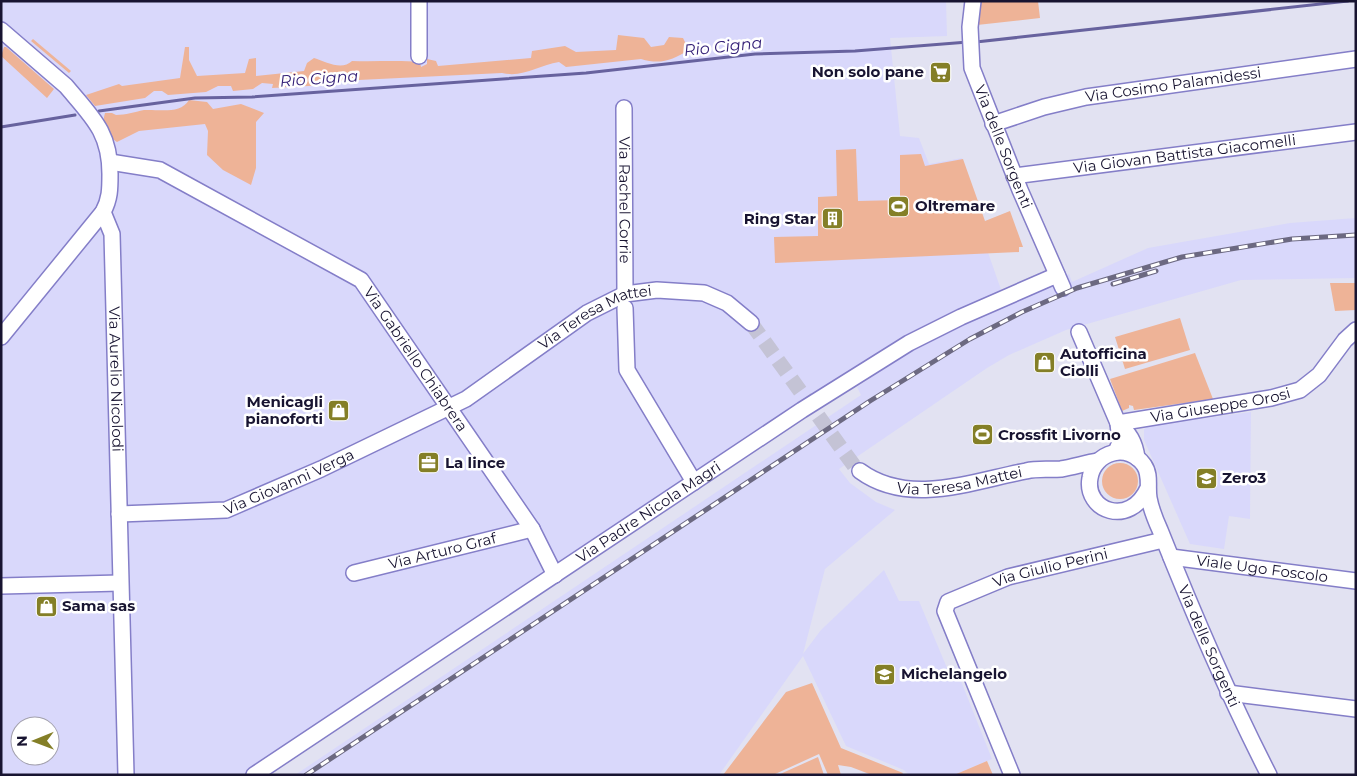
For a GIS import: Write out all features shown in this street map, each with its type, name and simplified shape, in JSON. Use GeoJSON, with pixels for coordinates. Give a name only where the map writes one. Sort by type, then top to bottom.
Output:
{"type":"FeatureCollection","features":[{"type":"Feature","properties":{"kind":"street"},"geometry":{"type":"LineString","coordinates":[[419,1],[419,56]]}},
{"type":"Feature","properties":{"kind":"street","name":"Via delle Sorgenti"},"geometry":{"type":"LineString","coordinates":[[973,1],[970,27],[972,68],[1014,176],[1060,282]]}},
{"type":"Feature","properties":{"kind":"street"},"geometry":{"type":"LineString","coordinates":[[1,30],[75,96],[100,128],[107,141],[110,162],[110,195],[103,212],[1,337]]}},
{"type":"Feature","properties":{"kind":"street","name":"Via Cosimo Palamidessi"},"geometry":{"type":"LineString","coordinates":[[993,124],[1044,107],[1086,97],[1356,59]]}},
{"type":"Feature","properties":{"kind":"street","name":"Via Rachel Corrie"},"geometry":{"type":"LineString","coordinates":[[624,108],[627,370],[694,482]]}},
{"type":"Feature","properties":{"kind":"street","name":"Via Giovan Battista Giacomelli"},"geometry":{"type":"LineString","coordinates":[[1014,176],[1356,132]]}},
{"type":"Feature","properties":{"kind":"street","name":"Via Gabriello Chiabrera"},"geometry":{"type":"LineString","coordinates":[[110,162],[160,170],[361,280],[532,529],[555,575]]}},
{"type":"Feature","properties":{"kind":"street","name":"Via Aurelio Nicolodi"},"geometry":{"type":"LineString","coordinates":[[103,212],[112,234],[126,775]]}},
{"type":"Feature","properties":{"kind":"street","name":"Via Padre Nicola Magri"},"geometry":{"type":"LineString","coordinates":[[254,775],[810,405],[909,343],[961,317],[1060,282]]}},
{"type":"Feature","properties":{"kind":"street","name":"Via Teresa Mattei"},"geometry":{"type":"LineString","coordinates":[[449,406],[466,399],[598,306],[625,301],[657,290],[704,293],[727,302],[751,323]]}},
{"type":"Feature","properties":{"kind":"street","name":"Via Giuseppe Orosi"},"geometry":{"type":"LineString","coordinates":[[1118,424],[1271,398],[1300,390],[1319,374],[1345,340],[1356,330]]}},
{"type":"Feature","properties":{"kind":"street","name":"Via delle Sorgenti"},"geometry":{"type":"LineString","coordinates":[[1079,332],[1118,424],[1120,442],[1116,452]]}},
{"type":"Feature","properties":{"kind":"street","name":"Via Giovanni Verga"},"geometry":{"type":"LineString","coordinates":[[119,514],[226,510],[382,441],[449,406]]}},
{"type":"Feature","properties":{"kind":"street","name":"Via delle Sorgenti"},"geometry":{"type":"LineString","coordinates":[[1118,424],[1127,431],[1132,439],[1137,458],[1147,471],[1148,488],[1154,516],[1193,614],[1228,693],[1269,775]]}},
{"type":"Feature","properties":{"kind":"street"},"geometry":{"type":"LineString","coordinates":[[1092,493],[1090,478],[1098,460],[1116,452],[1127,453],[1137,458]]}},
{"type":"Feature","properties":{"kind":"street","name":"Via Teresa Mattei"},"geometry":{"type":"LineString","coordinates":[[860,472],[885,486],[916,490],[954,486],[1030,470],[1061,469],[1098,460]]}},
{"type":"Feature","properties":{"kind":"street"},"geometry":{"type":"LineString","coordinates":[[1061,469],[1077,478],[1092,493],[1097,502],[1117,512],[1131,509],[1143,499],[1148,488]]}},
{"type":"Feature","properties":{"kind":"street"},"geometry":{"type":"LineString","coordinates":[[1131,509],[1154,516]]}},
{"type":"Feature","properties":{"kind":"street","name":"Via Arturo Graf"},"geometry":{"type":"LineString","coordinates":[[354,573],[532,529]]}},
{"type":"Feature","properties":{"kind":"street","name":"Via Giulio Perini"},"geometry":{"type":"LineString","coordinates":[[1012,775],[945,610],[948,602],[1008,577],[1164,540]]}},
{"type":"Feature","properties":{"kind":"street","name":"Viale Ugo Foscolo"},"geometry":{"type":"LineString","coordinates":[[1171,557],[1356,581]]}},
{"type":"Feature","properties":{"kind":"street"},"geometry":{"type":"LineString","coordinates":[[1,586],[120,583]]}},
{"type":"Feature","properties":{"kind":"street"},"geometry":{"type":"LineString","coordinates":[[1228,693],[1356,709]]}},
{"type":"Feature","properties":{"kind":"shaded area"},"geometry":{"type":"Polygon","coordinates":[[[1,1],[946,1],[947,36],[890,38],[900,136],[919,138],[929,164],[962,158],[978,224],[1005,301],[927,337],[264,775],[1,775],[1,1]]]}},
{"type":"Feature","properties":{"kind":"shaded area"},"geometry":{"type":"Polygon","coordinates":[[[981,1],[1038,1],[1040,18],[977,25],[978,6],[981,1]]]}},
{"type":"Feature","properties":{"kind":"shaded area"},"geometry":{"type":"Polygon","coordinates":[[[618,35],[644,38],[651,47],[664,45],[669,37],[683,38],[689,50],[672,59],[655,62],[641,59],[566,67],[559,62],[517,74],[502,73],[338,81],[326,85],[272,88],[273,84],[262,83],[253,89],[233,91],[231,86],[218,86],[206,92],[168,95],[162,91],[154,91],[145,98],[95,106],[86,95],[119,84],[122,86],[180,78],[185,47],[189,47],[189,60],[197,76],[245,73],[249,59],[256,58],[256,76],[304,71],[307,63],[314,58],[339,66],[352,61],[403,61],[420,62],[421,67],[427,64],[427,59],[436,61],[438,66],[531,58],[532,51],[565,46],[576,52],[616,50],[618,35]]]}},
{"type":"Feature","properties":{"kind":"shaded area"},"geometry":{"type":"Polygon","coordinates":[[[33,39],[71,71],[69,73],[31,41],[33,39]]]}},
{"type":"Feature","properties":{"kind":"shaded area"},"geometry":{"type":"Polygon","coordinates":[[[4,47],[54,89],[47,98],[1,56],[4,47]]]}},
{"type":"Feature","properties":{"kind":"shaded area"},"geometry":{"type":"Polygon","coordinates":[[[189,100],[207,102],[213,109],[241,104],[264,113],[256,122],[256,168],[251,185],[223,170],[207,155],[208,131],[205,124],[139,131],[117,142],[110,137],[104,126],[105,113],[120,115],[144,110],[168,110],[180,108],[189,100]]]}},
{"type":"Feature","properties":{"kind":"shaded area","name":"Oltremare"},"geometry":{"type":"Polygon","coordinates":[[[856,149],[858,201],[900,200],[900,155],[921,154],[925,166],[963,159],[985,221],[1010,211],[1023,247],[1019,247],[1019,252],[775,263],[774,237],[818,236],[818,197],[837,196],[836,150],[856,149]]]}},
{"type":"Feature","properties":{"kind":"shaded area"},"geometry":{"type":"Polygon","coordinates":[[[1356,218],[1356,278],[1241,280],[1066,330],[1009,355],[987,368],[839,469],[850,483],[876,502],[895,510],[825,569],[803,654],[821,630],[884,570],[899,601],[919,601],[947,668],[955,666],[992,759],[954,775],[909,775],[904,770],[846,746],[803,656],[719,775],[295,775],[861,395],[857,387],[928,339],[1009,300],[1069,274],[1072,282],[1148,248],[1290,223],[1356,218]]]}},
{"type":"Feature","properties":{"kind":"shaded area"},"geometry":{"type":"Polygon","coordinates":[[[1330,283],[1356,283],[1356,310],[1335,311],[1330,283]]]}},
{"type":"Feature","properties":{"kind":"shaded area"},"geometry":{"type":"Polygon","coordinates":[[[1180,318],[1190,350],[1125,369],[1115,337],[1180,318]]]}},
{"type":"Feature","properties":{"kind":"shaded area"},"geometry":{"type":"Polygon","coordinates":[[[1195,353],[1213,399],[1134,410],[1133,406],[1129,405],[1129,408],[1122,411],[1110,379],[1195,353]]]}},
{"type":"Feature","properties":{"kind":"shaded area","name":"Zero3"},"geometry":{"type":"Polygon","coordinates":[[[1251,412],[1250,519],[1229,516],[1224,549],[1190,544],[1144,440],[1144,429],[1149,426],[1251,412]]]}},
{"type":"Feature","properties":{"kind":"shaded area"},"geometry":{"type":"Polygon","coordinates":[[[1120,463],[1127,464],[1133,468],[1137,474],[1137,488],[1133,494],[1127,498],[1120,499],[1113,498],[1107,494],[1103,488],[1102,481],[1103,474],[1107,468],[1113,464],[1120,463]]]}},
{"type":"Feature","properties":{"kind":"shaded area"},"geometry":{"type":"Polygon","coordinates":[[[812,683],[841,748],[903,773],[902,775],[872,775],[851,767],[838,765],[841,775],[828,775],[819,754],[773,775],[723,775],[786,692],[812,683]]]}},
{"type":"Feature","properties":{"kind":"shaded area"},"geometry":{"type":"Polygon","coordinates":[[[818,757],[824,775],[778,775],[818,757]]]}},
{"type":"Feature","properties":{"kind":"shaded area"},"geometry":{"type":"Polygon","coordinates":[[[987,761],[993,775],[954,775],[987,761]]]}},
{"type":"Feature","properties":{"kind":"waterway","name":"Rio Cigna"},"geometry":{"type":"LineString","coordinates":[[976,42],[1348,1]]}},
{"type":"Feature","properties":{"kind":"waterway","name":"Rio Cigna"},"geometry":{"type":"LineString","coordinates":[[99,111],[195,98],[252,97],[586,73],[755,54],[855,51],[968,42]]}},
{"type":"Feature","properties":{"kind":"waterway","name":"Rio Cigna"},"geometry":{"type":"LineString","coordinates":[[1,127],[75,115]]}},
{"type":"Feature","properties":{"kind":"tunnel"},"geometry":{"type":"LineString","coordinates":[[751,323],[855,467],[860,471]]}},
{"type":"Feature","properties":{"kind":"railway"},"geometry":{"type":"LineString","coordinates":[[306,775],[870,401],[970,339],[1022,312],[1077,288],[1182,257],[1292,239],[1356,235]]}},
{"type":"Feature","properties":{"kind":"railway"},"geometry":{"type":"LineString","coordinates":[[1113,284],[1156,271]]}},
{"type":"Feature","properties":{"kind":"place","name":"Non solo pane"},"geometry":{"type":"Point","coordinates":[940,72]}},
{"type":"Feature","properties":{"kind":"place","name":"Oltremare"},"geometry":{"type":"Point","coordinates":[899,206]}},
{"type":"Feature","properties":{"kind":"place","name":"Ring Star"},"geometry":{"type":"Point","coordinates":[832,219]}},
{"type":"Feature","properties":{"kind":"place","name":"Autofficina Ciolli"},"geometry":{"type":"Point","coordinates":[1044,363]}},
{"type":"Feature","properties":{"kind":"place","name":"Menicagli pianoforti"},"geometry":{"type":"Point","coordinates":[339,411]}},
{"type":"Feature","properties":{"kind":"place","name":"Crossfit Livorno"},"geometry":{"type":"Point","coordinates":[982,435]}},
{"type":"Feature","properties":{"kind":"place","name":"La lince"},"geometry":{"type":"Point","coordinates":[429,463]}},
{"type":"Feature","properties":{"kind":"place","name":"Zero3"},"geometry":{"type":"Point","coordinates":[1206,478]}},
{"type":"Feature","properties":{"kind":"place","name":"Sama sas"},"geometry":{"type":"Point","coordinates":[46,606]}},
{"type":"Feature","properties":{"kind":"place","name":"Michelangelo"},"geometry":{"type":"Point","coordinates":[885,674]}}]}
